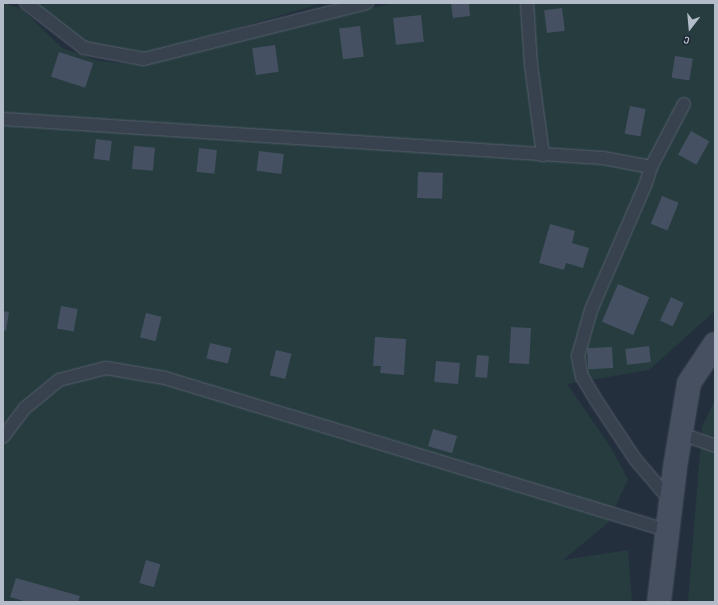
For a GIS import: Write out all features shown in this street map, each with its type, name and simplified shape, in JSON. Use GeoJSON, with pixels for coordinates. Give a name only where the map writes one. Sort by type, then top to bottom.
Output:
{"type":"FeatureCollection","features":[{"type":"Feature","properties":{"kind":"main road"},"geometry":{"type":"LineString","coordinates":[[659,602],[669,531],[671,501],[689,383],[715,344]]}},
{"type":"Feature","properties":{"kind":"lane"},"geometry":{"type":"LineString","coordinates":[[26,3],[84,48],[144,59],[367,3]]}},
{"type":"Feature","properties":{"kind":"lane"},"geometry":{"type":"LineString","coordinates":[[527,3],[531,65],[543,155]]}},
{"type":"Feature","properties":{"kind":"lane"},"geometry":{"type":"LineString","coordinates":[[671,501],[635,459],[596,400],[582,378],[578,356],[591,310],[645,186],[651,167],[684,104]]}},
{"type":"Feature","properties":{"kind":"lane"},"geometry":{"type":"LineString","coordinates":[[3,119],[602,158],[651,167]]}},
{"type":"Feature","properties":{"kind":"lane"},"geometry":{"type":"LineString","coordinates":[[3,437],[25,408],[60,380],[106,368],[165,378],[669,531]]}},
{"type":"Feature","properties":{"kind":"lane"},"geometry":{"type":"LineString","coordinates":[[681,434],[715,446]]}},
{"type":"Feature","properties":{"kind":"green space"},"geometry":{"type":"Polygon","coordinates":[[[3,3],[22,9],[62,48],[99,61],[143,65],[393,3],[715,3],[715,311],[649,370],[567,384],[610,446],[628,479],[608,523],[563,560],[628,550],[632,602],[3,602],[3,3]]]}},
{"type":"Feature","properties":{"kind":"green space"},"geometry":{"type":"Polygon","coordinates":[[[33,3],[324,3],[122,61],[68,31],[33,3]]]}},
{"type":"Feature","properties":{"kind":"green space"},"geometry":{"type":"Polygon","coordinates":[[[715,400],[715,602],[688,602],[702,427],[715,400]]]}},
{"type":"Feature","properties":{"kind":"building"},"geometry":{"type":"Polygon","coordinates":[[[451,3],[469,3],[470,16],[453,18],[451,3]]]}},
{"type":"Feature","properties":{"kind":"building"},"geometry":{"type":"Polygon","coordinates":[[[562,8],[565,31],[547,33],[544,10],[562,8]]]}},
{"type":"Feature","properties":{"kind":"building"},"geometry":{"type":"Polygon","coordinates":[[[421,15],[424,42],[396,45],[393,18],[421,15]]]}},
{"type":"Feature","properties":{"kind":"building"},"geometry":{"type":"Polygon","coordinates":[[[360,26],[364,57],[343,59],[339,29],[360,26]]]}},
{"type":"Feature","properties":{"kind":"building"},"geometry":{"type":"Polygon","coordinates":[[[275,45],[279,72],[256,75],[252,48],[275,45]]]}},
{"type":"Feature","properties":{"kind":"building"},"geometry":{"type":"Polygon","coordinates":[[[59,52],[93,63],[85,88],[51,77],[59,52]]]}},
{"type":"Feature","properties":{"kind":"building"},"geometry":{"type":"Polygon","coordinates":[[[675,56],[693,59],[689,81],[672,78],[675,56]]]}},
{"type":"Feature","properties":{"kind":"building"},"geometry":{"type":"Polygon","coordinates":[[[630,106],[646,109],[640,137],[625,133],[630,106]]]}},
{"type":"Feature","properties":{"kind":"building"},"geometry":{"type":"Polygon","coordinates":[[[691,131],[709,141],[696,165],[678,155],[691,131]]]}},
{"type":"Feature","properties":{"kind":"building"},"geometry":{"type":"Polygon","coordinates":[[[96,139],[112,141],[109,161],[94,159],[96,139]]]}},
{"type":"Feature","properties":{"kind":"building"},"geometry":{"type":"Polygon","coordinates":[[[134,146],[155,148],[153,171],[132,169],[134,146]]]}},
{"type":"Feature","properties":{"kind":"building"},"geometry":{"type":"Polygon","coordinates":[[[199,148],[217,150],[214,174],[196,172],[199,148]]]}},
{"type":"Feature","properties":{"kind":"building"},"geometry":{"type":"Polygon","coordinates":[[[259,151],[284,154],[281,174],[257,171],[259,151]]]}},
{"type":"Feature","properties":{"kind":"building"},"geometry":{"type":"Polygon","coordinates":[[[418,172],[443,173],[442,199],[417,198],[418,172]]]}},
{"type":"Feature","properties":{"kind":"building"},"geometry":{"type":"Polygon","coordinates":[[[662,196],[679,203],[667,231],[651,224],[662,196]]]}},
{"type":"Feature","properties":{"kind":"building"},"geometry":{"type":"Polygon","coordinates":[[[550,224],[575,231],[572,243],[589,248],[583,268],[566,263],[564,270],[539,263],[550,224]]]}},
{"type":"Feature","properties":{"kind":"building"},"geometry":{"type":"Polygon","coordinates":[[[618,284],[649,297],[633,335],[602,322],[618,284]]]}},
{"type":"Feature","properties":{"kind":"building"},"geometry":{"type":"Polygon","coordinates":[[[671,297],[684,303],[673,326],[660,321],[671,297]]]}},
{"type":"Feature","properties":{"kind":"building"},"geometry":{"type":"Polygon","coordinates":[[[61,306],[78,309],[74,332],[57,329],[61,306]]]}},
{"type":"Feature","properties":{"kind":"building"},"geometry":{"type":"Polygon","coordinates":[[[3,311],[9,312],[6,331],[3,330],[3,311]]]}},
{"type":"Feature","properties":{"kind":"building"},"geometry":{"type":"Polygon","coordinates":[[[146,313],[162,317],[155,341],[140,337],[146,313]]]}},
{"type":"Feature","properties":{"kind":"building"},"geometry":{"type":"Polygon","coordinates":[[[511,327],[531,328],[529,364],[509,363],[511,327]]]}},
{"type":"Feature","properties":{"kind":"building"},"geometry":{"type":"Polygon","coordinates":[[[375,337],[406,339],[404,375],[380,373],[381,366],[373,366],[375,337]]]}},
{"type":"Feature","properties":{"kind":"building"},"geometry":{"type":"Polygon","coordinates":[[[210,343],[231,348],[228,364],[206,359],[210,343]]]}},
{"type":"Feature","properties":{"kind":"building"},"geometry":{"type":"Polygon","coordinates":[[[649,346],[651,362],[627,365],[625,349],[649,346]]]}},
{"type":"Feature","properties":{"kind":"building"},"geometry":{"type":"Polygon","coordinates":[[[612,347],[613,368],[588,369],[587,348],[612,347]]]}},
{"type":"Feature","properties":{"kind":"building"},"geometry":{"type":"Polygon","coordinates":[[[276,350],[292,354],[285,379],[270,375],[276,350]]]}},
{"type":"Feature","properties":{"kind":"building"},"geometry":{"type":"Polygon","coordinates":[[[477,355],[489,356],[487,378],[475,377],[477,355]]]}},
{"type":"Feature","properties":{"kind":"building"},"geometry":{"type":"Polygon","coordinates":[[[436,361],[460,363],[458,384],[434,382],[436,361]]]}},
{"type":"Feature","properties":{"kind":"building"},"geometry":{"type":"Polygon","coordinates":[[[433,429],[457,436],[452,453],[428,446],[433,429]]]}},
{"type":"Feature","properties":{"kind":"building"},"geometry":{"type":"Polygon","coordinates":[[[146,560],[160,564],[154,587],[139,583],[146,560]]]}},
{"type":"Feature","properties":{"kind":"building"},"geometry":{"type":"Polygon","coordinates":[[[16,578],[80,596],[78,602],[27,602],[10,597],[16,578]]]}}]}
